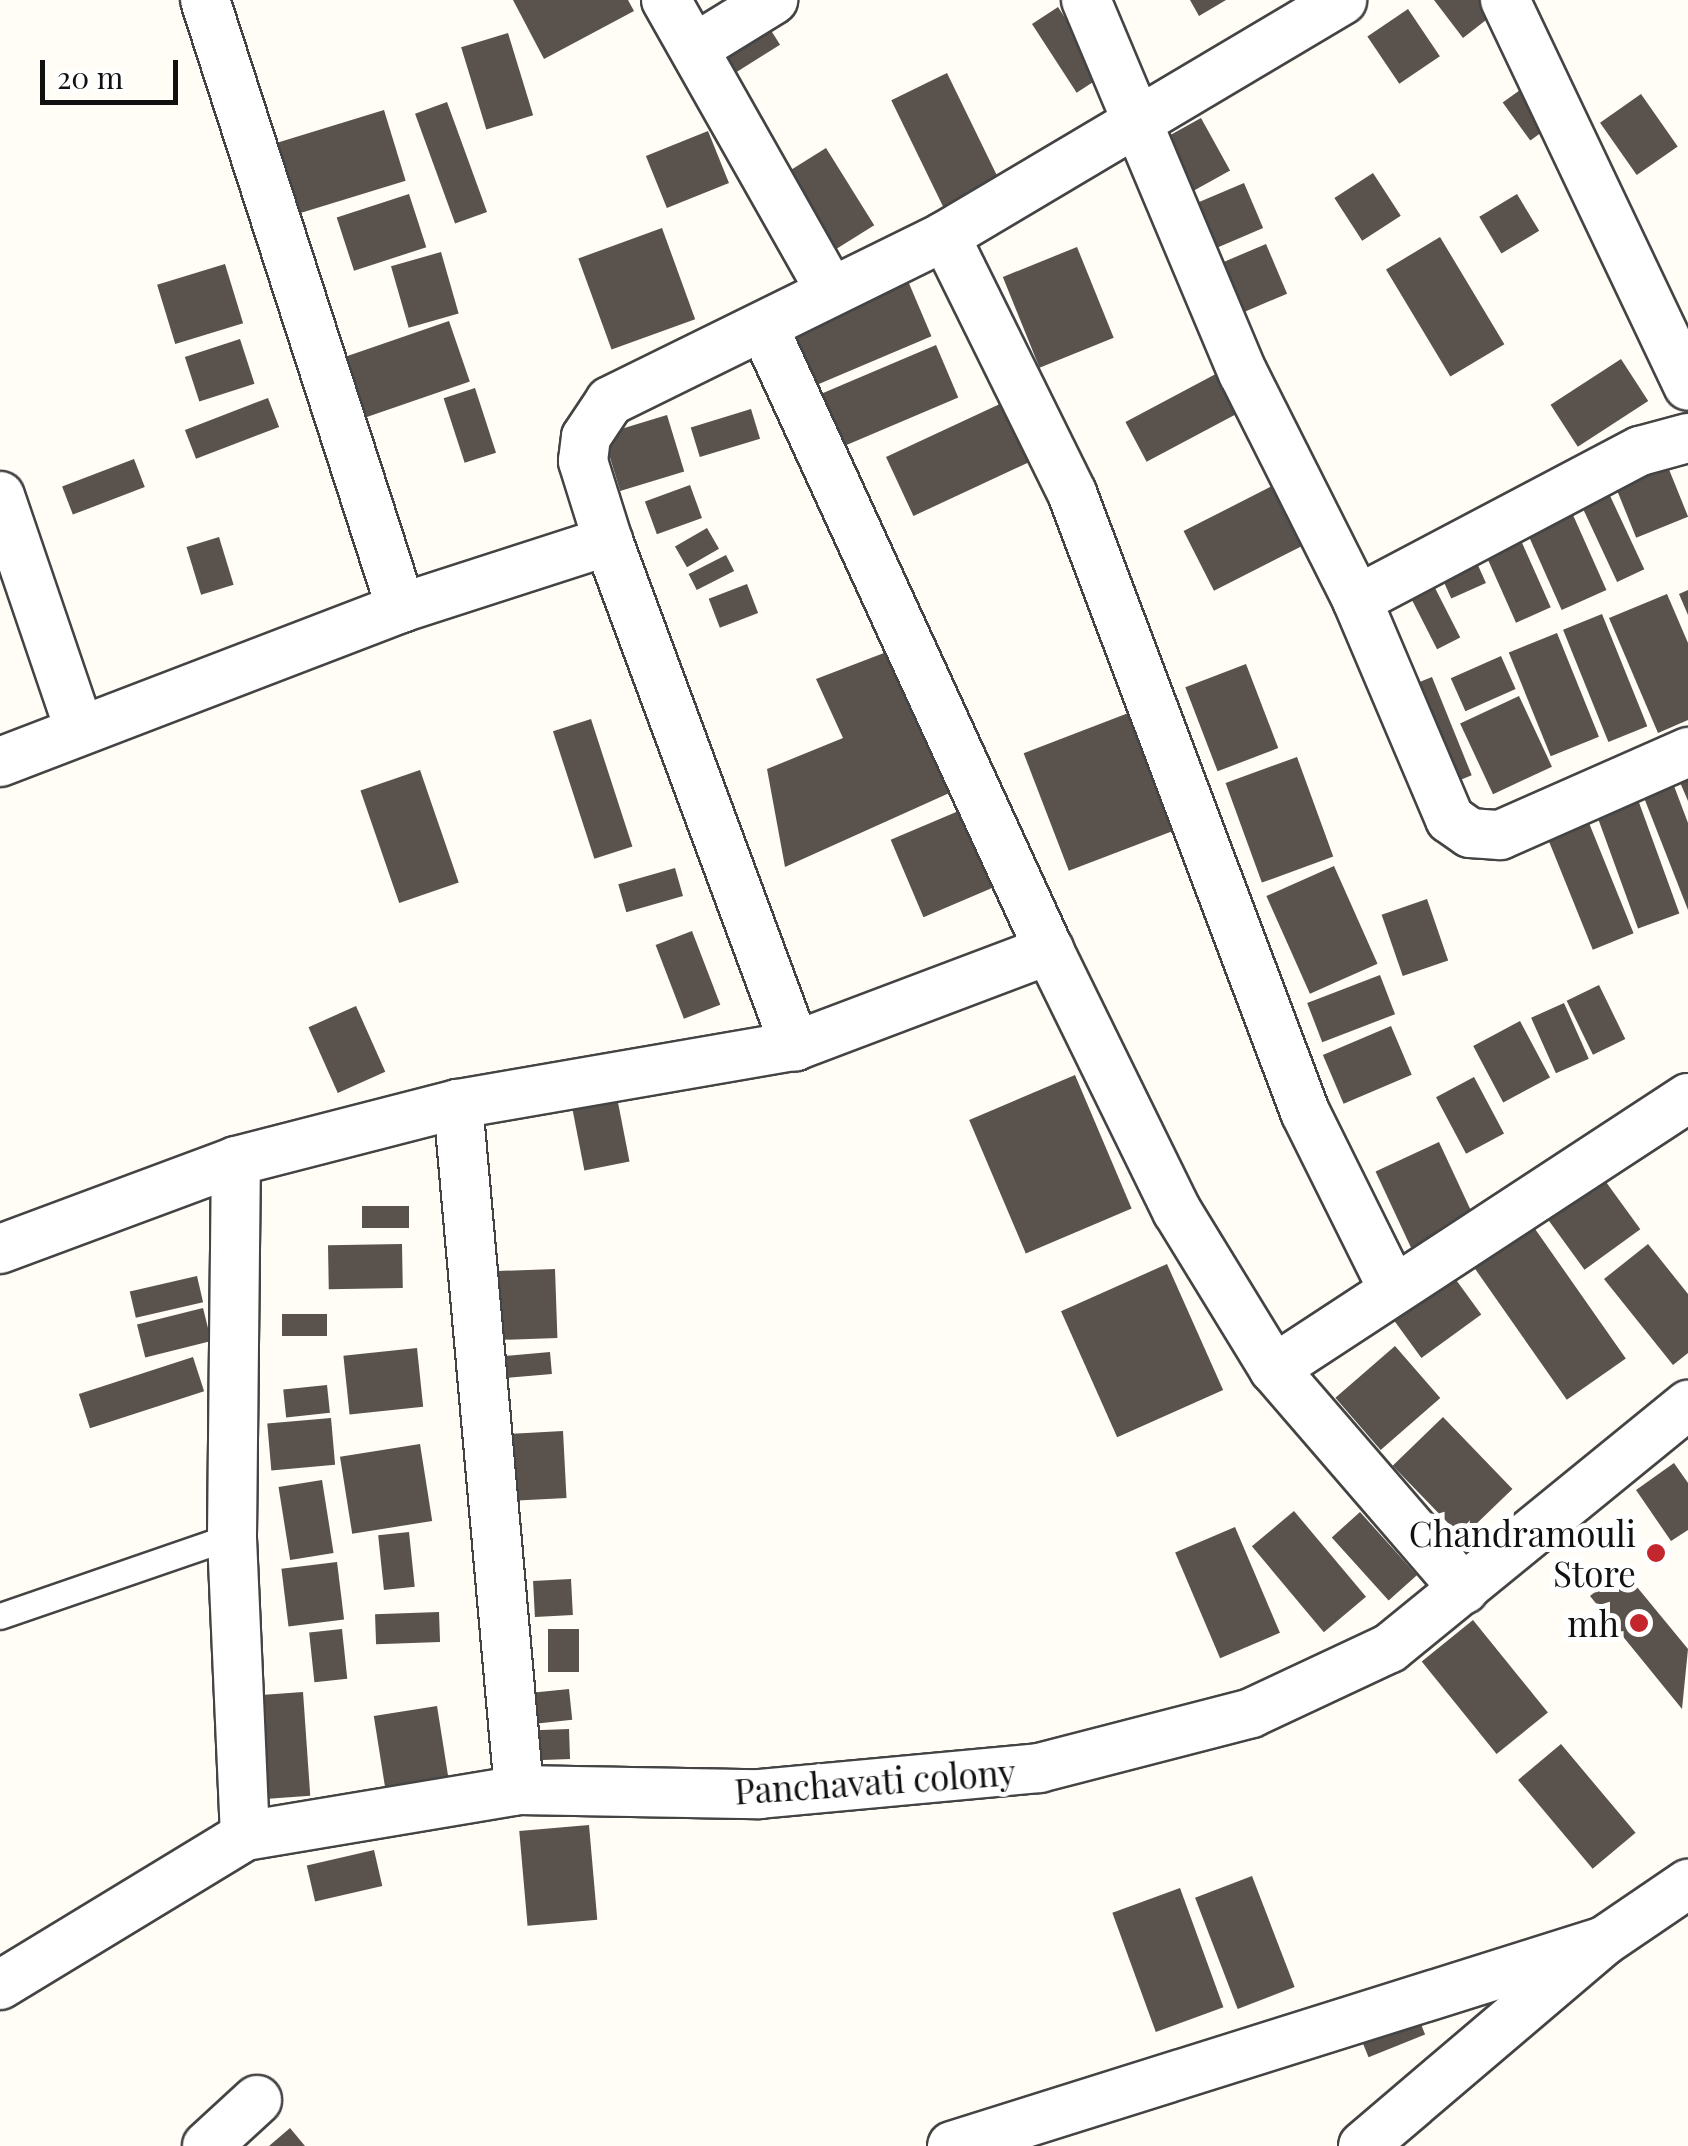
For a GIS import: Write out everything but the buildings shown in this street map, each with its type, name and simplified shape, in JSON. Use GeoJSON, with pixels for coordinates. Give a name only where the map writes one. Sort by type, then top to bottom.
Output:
{"type":"FeatureCollection","features":[{"type":"Feature","properties":{"kind":"street"},"geometry":{"type":"LineString","coordinates":[[205,0],[402,608]]}},
{"type":"Feature","properties":{"kind":"street"},"geometry":{"type":"LineString","coordinates":[[666,0],[831,292]]}},
{"type":"Feature","properties":{"kind":"street"},"geometry":{"type":"LineString","coordinates":[[696,48],[773,0]]}},
{"type":"Feature","properties":{"kind":"street"},"geometry":{"type":"LineString","coordinates":[[1086,0],[1243,374],[1357,600],[1438,801],[1470,833],[1500,835],[1688,752]]}},
{"type":"Feature","properties":{"kind":"street"},"geometry":{"type":"LineString","coordinates":[[795,1046],[608,541],[583,460],[598,413],[945,236],[1342,0]]}},
{"type":"Feature","properties":{"kind":"street"},"geometry":{"type":"LineString","coordinates":[[1505,0],[1688,386]]}},
{"type":"Feature","properties":{"kind":"street"},"geometry":{"type":"LineString","coordinates":[[945,236],[1072,493],[1306,1112],[1393,1289]]}},
{"type":"Feature","properties":{"kind":"street"},"geometry":{"type":"LineString","coordinates":[[764,328],[1049,950],[1177,1211],[1274,1369],[1464,1589]]}},
{"type":"Feature","properties":{"kind":"street"},"geometry":{"type":"LineString","coordinates":[[1357,600],[1640,450],[1688,438]]}},
{"type":"Feature","properties":{"kind":"street"},"geometry":{"type":"LineString","coordinates":[[0,496],[79,728]]}},
{"type":"Feature","properties":{"kind":"street"},"geometry":{"type":"LineString","coordinates":[[0,762],[79,728],[402,608],[608,541]]}},
{"type":"Feature","properties":{"kind":"street"},"geometry":{"type":"LineString","coordinates":[[0,1249],[236,1161],[458,1104],[795,1046],[1049,950]]}},
{"type":"Feature","properties":{"kind":"street"},"geometry":{"type":"LineString","coordinates":[[1274,1369],[1688,1098]]}},
{"type":"Feature","properties":{"kind":"street"},"geometry":{"type":"LineString","coordinates":[[458,1104],[518,1790]]}},
{"type":"Feature","properties":{"kind":"street"},"geometry":{"type":"LineString","coordinates":[[236,1161],[232,1536],[245,1836]]}},
{"type":"Feature","properties":{"kind":"street","name":"Panchavati colony"},"geometry":{"type":"LineString","coordinates":[[0,1985],[245,1836],[518,1790],[760,1794],[1039,1768],[1251,1714],[1390,1648],[1688,1405]]}},
{"type":"Feature","properties":{"kind":"street"},"geometry":{"type":"LineString","coordinates":[[1363,2146],[1604,1940],[1688,1884]]}},
{"type":"Feature","properties":{"kind":"street"},"geometry":{"type":"LineString","coordinates":[[952,2146],[1604,1940]]}},
{"type":"Feature","properties":{"kind":"street"},"geometry":{"type":"LineString","coordinates":[[207,2146],[257,2100]]}},
{"type":"Feature","properties":{"kind":"lane"},"geometry":{"type":"LineString","coordinates":[[0,1616],[232,1536]]}},
{"type":"Feature","properties":{"kind":"place","name":"Chandramouli Store"},"geometry":{"type":"Point","coordinates":[1656,1553]}},
{"type":"Feature","properties":{"kind":"place","name":"mh"},"geometry":{"type":"Point","coordinates":[1639,1623]}}]}
